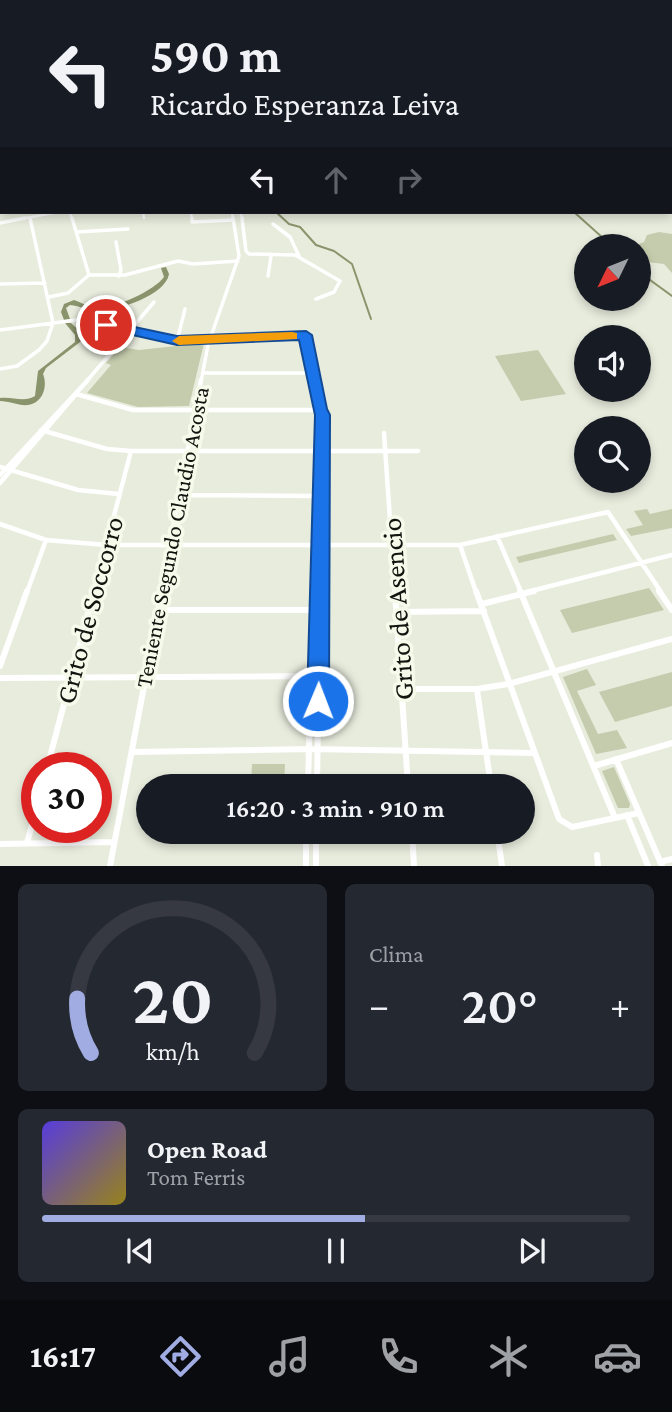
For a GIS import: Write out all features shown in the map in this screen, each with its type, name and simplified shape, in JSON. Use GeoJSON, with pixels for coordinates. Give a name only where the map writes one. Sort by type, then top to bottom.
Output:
{"type":"FeatureCollection","features":[{"type":"Feature","properties":{"kind":"street"},"geometry":{"type":"LineString","coordinates":[[0,223],[47,214]]}},
{"type":"Feature","properties":{"kind":"street"},"geometry":{"type":"LineString","coordinates":[[71,214],[89,275]]}},
{"type":"Feature","properties":{"kind":"street"},"geometry":{"type":"LineString","coordinates":[[143,214],[144,218]]}},
{"type":"Feature","properties":{"kind":"street"},"geometry":{"type":"LineString","coordinates":[[191,214],[192,222],[232,216]]}},
{"type":"Feature","properties":{"kind":"street"},"geometry":{"type":"LineString","coordinates":[[240,214],[245,227],[243,235],[246,251],[254,255],[299,257],[340,281],[334,292],[316,299]]}},
{"type":"Feature","properties":{"kind":"street","name":"Teniente Segundo Claudio Acosta"},"geometry":{"type":"LineString","coordinates":[[110,866],[202,373],[209,341],[238,261],[232,216]]}},
{"type":"Feature","properties":{"kind":"street"},"geometry":{"type":"LineString","coordinates":[[0,369],[21,365],[39,350],[47,341],[53,323],[30,217]]}},
{"type":"Feature","properties":{"kind":"street"},"geometry":{"type":"LineString","coordinates":[[273,224],[298,248],[299,257]]}},
{"type":"Feature","properties":{"kind":"street"},"geometry":{"type":"LineString","coordinates":[[77,232],[128,229]]}},
{"type":"Feature","properties":{"kind":"street"},"geometry":{"type":"LineString","coordinates":[[116,242],[120,261],[119,276]]}},
{"type":"Feature","properties":{"kind":"street"},"geometry":{"type":"LineString","coordinates":[[268,276],[271,256]]}},
{"type":"Feature","properties":{"kind":"street"},"geometry":{"type":"LineString","coordinates":[[49,297],[68,293],[89,275],[119,276],[178,261],[193,264],[238,261]]}},
{"type":"Feature","properties":{"kind":"street"},"geometry":{"type":"LineString","coordinates":[[0,284],[45,283]]}},
{"type":"Feature","properties":{"kind":"street"},"geometry":{"type":"LineString","coordinates":[[0,475],[77,397],[76,394],[154,302]]}},
{"type":"Feature","properties":{"kind":"street"},"geometry":{"type":"LineString","coordinates":[[177,341],[185,309]]}},
{"type":"Feature","properties":{"kind":"street"},"geometry":{"type":"LineString","coordinates":[[0,330],[83,319],[128,332],[177,341],[306,335],[319,410],[318,496],[313,545],[317,774]]}},
{"type":"Feature","properties":{"kind":"street"},"geometry":{"type":"LineString","coordinates":[[202,373],[312,373]]}},
{"type":"Feature","properties":{"kind":"street"},"geometry":{"type":"LineString","coordinates":[[76,394],[134,410],[319,410]]}},
{"type":"Feature","properties":{"kind":"street"},"geometry":{"type":"LineString","coordinates":[[43,431],[107,449],[131,451],[418,451]]}},
{"type":"Feature","properties":{"kind":"street","name":"Grito de Asencio"},"geometry":{"type":"LineString","coordinates":[[384,433],[407,774]]}},
{"type":"Feature","properties":{"kind":"street","name":"Grito de Soccorro"},"geometry":{"type":"LineString","coordinates":[[51,752],[131,451]]}},
{"type":"Feature","properties":{"kind":"street"},"geometry":{"type":"LineString","coordinates":[[0,483],[6,469]]}},
{"type":"Feature","properties":{"kind":"street"},"geometry":{"type":"LineString","coordinates":[[6,469],[78,490],[119,494]]}},
{"type":"Feature","properties":{"kind":"street"},"geometry":{"type":"LineString","coordinates":[[180,495],[318,496]]}},
{"type":"Feature","properties":{"kind":"street"},"geometry":{"type":"LineString","coordinates":[[316,610],[321,545],[318,496]]}},
{"type":"Feature","properties":{"kind":"street"},"geometry":{"type":"LineString","coordinates":[[0,524],[46,540],[106,545],[460,545],[608,512],[672,610]]}},
{"type":"Feature","properties":{"kind":"street"},"geometry":{"type":"LineString","coordinates":[[497,536],[615,818]]}},
{"type":"Feature","properties":{"kind":"street"},"geometry":{"type":"LineString","coordinates":[[0,666],[46,540]]}},
{"type":"Feature","properties":{"kind":"street"},"geometry":{"type":"LineString","coordinates":[[460,545],[555,813],[564,824],[572,827],[639,813]]}},
{"type":"Feature","properties":{"kind":"street"},"geometry":{"type":"LineString","coordinates":[[397,612],[483,607],[521,592],[672,555]]}},
{"type":"Feature","properties":{"kind":"street"},"geometry":{"type":"LineString","coordinates":[[159,610],[316,610]]}},
{"type":"Feature","properties":{"kind":"street"},"geometry":{"type":"LineString","coordinates":[[403,689],[477,689],[508,684],[672,639]]}},
{"type":"Feature","properties":{"kind":"street"},"geometry":{"type":"LineString","coordinates":[[0,678],[315,676]]}},
{"type":"Feature","properties":{"kind":"street"},"geometry":{"type":"LineString","coordinates":[[308,774],[315,676]]}},
{"type":"Feature","properties":{"kind":"street"},"geometry":{"type":"LineString","coordinates":[[477,689],[490,774]]}},
{"type":"Feature","properties":{"kind":"street"},"geometry":{"type":"LineString","coordinates":[[594,766],[672,743]]}},
{"type":"Feature","properties":{"kind":"street"},"geometry":{"type":"LineString","coordinates":[[132,752],[317,749],[487,754],[533,752]]}},
{"type":"Feature","properties":{"kind":"street"},"geometry":{"type":"LineString","coordinates":[[616,759],[661,864],[672,859]]}},
{"type":"Feature","properties":{"kind":"street"},"geometry":{"type":"LineString","coordinates":[[627,816],[648,866]]}},
{"type":"Feature","properties":{"kind":"street"},"geometry":{"type":"LineString","coordinates":[[0,844],[21,842]]}},
{"type":"Feature","properties":{"kind":"street"},"geometry":{"type":"LineString","coordinates":[[306,844],[306,866]]}},
{"type":"Feature","properties":{"kind":"street"},"geometry":{"type":"LineString","coordinates":[[316,844],[316,866]]}},
{"type":"Feature","properties":{"kind":"street"},"geometry":{"type":"LineString","coordinates":[[413,844],[414,866]]}},
{"type":"Feature","properties":{"kind":"street"},"geometry":{"type":"LineString","coordinates":[[499,844],[502,866]]}},
{"type":"Feature","properties":{"kind":"street"},"geometry":{"type":"LineString","coordinates":[[597,855],[598,866]]}},
{"type":"Feature","properties":{"kind":"shaded area"},"geometry":{"type":"Polygon","coordinates":[[[651,234],[672,234],[672,273],[664,264],[651,262],[651,234]]]}},
{"type":"Feature","properties":{"kind":"shaded area"},"geometry":{"type":"Polygon","coordinates":[[[166,267],[169,274],[166,282],[150,295],[128,305],[106,310],[94,311],[70,305],[66,308],[70,319],[64,320],[61,312],[64,304],[74,300],[90,307],[102,308],[122,303],[159,282],[164,277],[161,268],[166,267]]]}},
{"type":"Feature","properties":{"kind":"shaded area"},"geometry":{"type":"Polygon","coordinates":[[[65,323],[71,323],[84,335],[84,339],[46,368],[41,397],[28,405],[0,401],[0,398],[27,399],[35,396],[38,371],[75,342],[75,335],[65,323]]]}},
{"type":"Feature","properties":{"kind":"shaded area"},"geometry":{"type":"Polygon","coordinates":[[[177,342],[204,343],[189,406],[138,407],[87,393],[111,365],[106,363],[120,347],[139,350],[176,346],[177,342]]]}},
{"type":"Feature","properties":{"kind":"shaded area"},"geometry":{"type":"Polygon","coordinates":[[[538,350],[566,394],[521,401],[495,356],[538,350]]]}},
{"type":"Feature","properties":{"kind":"shaded area"},"geometry":{"type":"Polygon","coordinates":[[[647,509],[650,514],[672,509],[672,528],[631,536],[626,529],[643,525],[634,511],[647,509]]]}},
{"type":"Feature","properties":{"kind":"shaded area"},"geometry":{"type":"Polygon","coordinates":[[[613,534],[617,540],[519,563],[516,557],[613,534]]]}},
{"type":"Feature","properties":{"kind":"shaded area"},"geometry":{"type":"Polygon","coordinates":[[[649,588],[664,610],[572,633],[560,610],[649,588]]]}},
{"type":"Feature","properties":{"kind":"shaded area"},"geometry":{"type":"Polygon","coordinates":[[[587,669],[596,685],[577,691],[598,734],[617,730],[627,748],[596,754],[563,677],[587,669]]]}},
{"type":"Feature","properties":{"kind":"shaded area"},"geometry":{"type":"Polygon","coordinates":[[[672,672],[672,706],[615,722],[599,692],[672,672]]]}},
{"type":"Feature","properties":{"kind":"shaded area"},"geometry":{"type":"Polygon","coordinates":[[[252,764],[285,764],[285,774],[252,774],[252,764]]]}},
{"type":"Feature","properties":{"kind":"shaded area"},"geometry":{"type":"Polygon","coordinates":[[[614,767],[630,804],[629,808],[618,808],[602,771],[614,767]]]}},
{"type":"Feature","properties":{"kind":"waterway"},"geometry":{"type":"LineString","coordinates":[[278,214],[289,224],[300,227],[316,245],[334,251],[352,264],[371,319]]}},
{"type":"Feature","properties":{"kind":"waterway"},"geometry":{"type":"LineString","coordinates":[[576,214],[599,234]]}},
{"type":"Feature","properties":{"kind":"waterway"},"geometry":{"type":"LineString","coordinates":[[651,281],[672,296]]}},
{"type":"Feature","properties":{"kind":"slow traffic"},"geometry":{"type":"LineString","coordinates":[[179,341],[292,336]]}},
{"type":"Feature","properties":{"kind":"route"},"geometry":{"type":"LineString","coordinates":[[106,325],[177,341],[306,335],[319,410],[322,413],[318,701]]}}]}
